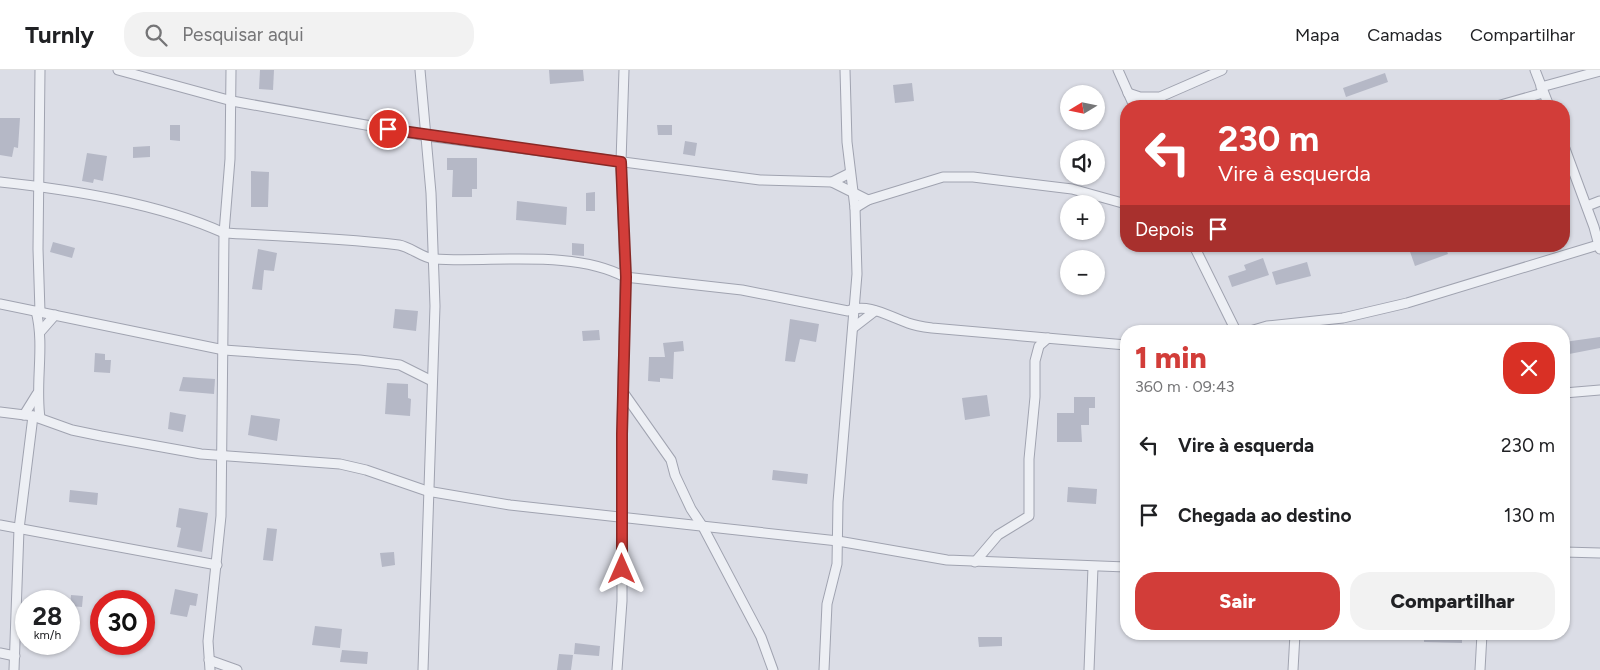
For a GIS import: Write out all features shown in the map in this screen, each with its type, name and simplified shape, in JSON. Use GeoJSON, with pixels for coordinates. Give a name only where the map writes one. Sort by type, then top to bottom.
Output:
{"type":"FeatureCollection","features":[{"type":"Feature","properties":{"kind":"street"},"geometry":{"type":"LineString","coordinates":[[14,670],[19,529],[32,416],[37,394],[41,331],[38,311],[40,70]]}},
{"type":"Feature","properties":{"kind":"street"},"geometry":{"type":"LineString","coordinates":[[118,70],[232,101],[427,136],[760,180],[832,182],[868,200]]}},
{"type":"Feature","properties":{"kind":"street"},"geometry":{"type":"LineString","coordinates":[[210,670],[208,641],[221,516],[224,233],[232,101],[231,70]]}},
{"type":"Feature","properties":{"kind":"street"},"geometry":{"type":"LineString","coordinates":[[420,70],[427,136],[435,306],[427,491],[423,670]]}},
{"type":"Feature","properties":{"kind":"street"},"geometry":{"type":"LineString","coordinates":[[617,670],[622,600],[622,392],[626,277],[621,162],[624,70]]}},
{"type":"Feature","properties":{"kind":"street"},"geometry":{"type":"LineString","coordinates":[[824,670],[826,604],[837,564],[838,502],[855,307],[855,208],[850,172],[845,70]]}},
{"type":"Feature","properties":{"kind":"street"},"geometry":{"type":"LineString","coordinates":[[1118,70],[1131,100]]}},
{"type":"Feature","properties":{"kind":"street"},"geometry":{"type":"LineString","coordinates":[[1157,100],[1222,70]]}},
{"type":"Feature","properties":{"kind":"street"},"geometry":{"type":"LineString","coordinates":[[1535,70],[1546,100]]}},
{"type":"Feature","properties":{"kind":"street"},"geometry":{"type":"LineString","coordinates":[[1514,100],[1600,71]]}},
{"type":"Feature","properties":{"kind":"street"},"geometry":{"type":"LineString","coordinates":[[1128,93],[1140,97],[1160,97]]}},
{"type":"Feature","properties":{"kind":"street"},"geometry":{"type":"LineString","coordinates":[[1276,325],[1343,318],[1407,303],[1508,270],[1599,247],[1587,206],[1570,162]]}},
{"type":"Feature","properties":{"kind":"street"},"geometry":{"type":"LineString","coordinates":[[832,182],[850,172]]}},
{"type":"Feature","properties":{"kind":"street"},"geometry":{"type":"LineString","coordinates":[[855,208],[868,200],[943,177],[973,177],[1072,189],[1120,202]]}},
{"type":"Feature","properties":{"kind":"street"},"geometry":{"type":"LineString","coordinates":[[0,182],[38,186],[130,203],[224,233],[320,238],[402,246],[432,258],[499,257],[590,264],[626,277],[742,290],[848,311],[855,307],[876,311],[911,324],[932,328],[1120,344]]}},
{"type":"Feature","properties":{"kind":"street"},"geometry":{"type":"LineString","coordinates":[[1587,206],[1600,201]]}},
{"type":"Feature","properties":{"kind":"street"},"geometry":{"type":"LineString","coordinates":[[1197,252],[1209,281],[1223,302],[1233,325]]}},
{"type":"Feature","properties":{"kind":"street"},"geometry":{"type":"LineString","coordinates":[[0,304],[224,350],[360,360],[400,365],[432,381]]}},
{"type":"Feature","properties":{"kind":"street"},"geometry":{"type":"LineString","coordinates":[[854,328],[876,311]]}},
{"type":"Feature","properties":{"kind":"street"},"geometry":{"type":"LineString","coordinates":[[41,331],[55,315]]}},
{"type":"Feature","properties":{"kind":"street"},"geometry":{"type":"LineString","coordinates":[[975,562],[998,534],[1029,516],[1029,458],[1035,397],[1035,361],[1039,346],[1048,338]]}},
{"type":"Feature","properties":{"kind":"street"},"geometry":{"type":"LineString","coordinates":[[1570,392],[1600,390]]}},
{"type":"Feature","properties":{"kind":"street"},"geometry":{"type":"LineString","coordinates":[[622,392],[671,460],[674,475],[761,637],[773,670]]}},
{"type":"Feature","properties":{"kind":"street"},"geometry":{"type":"LineString","coordinates":[[32,416],[37,394]]}},
{"type":"Feature","properties":{"kind":"street"},"geometry":{"type":"LineString","coordinates":[[0,412],[32,416],[72,430],[201,454],[340,464],[366,470],[427,491],[510,505],[838,541],[947,560],[1120,567]]}},
{"type":"Feature","properties":{"kind":"street"},"geometry":{"type":"LineString","coordinates":[[0,525],[216,565]]}},
{"type":"Feature","properties":{"kind":"street"},"geometry":{"type":"LineString","coordinates":[[1570,552],[1600,553]]}},
{"type":"Feature","properties":{"kind":"street"},"geometry":{"type":"LineString","coordinates":[[1089,670],[1093,567]]}},
{"type":"Feature","properties":{"kind":"street"},"geometry":{"type":"LineString","coordinates":[[1293,670],[1294,640]]}},
{"type":"Feature","properties":{"kind":"street"},"geometry":{"type":"LineString","coordinates":[[1480,670],[1482,640]]}},
{"type":"Feature","properties":{"kind":"street"},"geometry":{"type":"LineString","coordinates":[[0,653],[15,656]]}},
{"type":"Feature","properties":{"kind":"street"},"geometry":{"type":"LineString","coordinates":[[209,660],[237,670]]}},
{"type":"Feature","properties":{"kind":"building"},"geometry":{"type":"Polygon","coordinates":[[[260,70],[274,70],[273,90],[259,89],[260,70]]]}},
{"type":"Feature","properties":{"kind":"building"},"geometry":{"type":"Polygon","coordinates":[[[549,70],[583,70],[584,81],[550,84],[549,70]]]}},
{"type":"Feature","properties":{"kind":"building"},"geometry":{"type":"Polygon","coordinates":[[[1385,73],[1388,82],[1346,97],[1343,88],[1385,73]]]}},
{"type":"Feature","properties":{"kind":"building"},"geometry":{"type":"Polygon","coordinates":[[[912,83],[914,101],[895,103],[893,85],[912,83]]]}},
{"type":"Feature","properties":{"kind":"building"},"geometry":{"type":"Polygon","coordinates":[[[0,118],[20,118],[18,148],[14,147],[12,157],[0,155],[0,118]]]}},
{"type":"Feature","properties":{"kind":"building"},"geometry":{"type":"Polygon","coordinates":[[[170,125],[180,125],[180,141],[170,140],[170,125]]]}},
{"type":"Feature","properties":{"kind":"building"},"geometry":{"type":"Polygon","coordinates":[[[657,125],[672,125],[672,135],[658,135],[657,125]]]}},
{"type":"Feature","properties":{"kind":"building"},"geometry":{"type":"Polygon","coordinates":[[[685,141],[697,143],[695,156],[683,154],[685,141]]]}},
{"type":"Feature","properties":{"kind":"building"},"geometry":{"type":"Polygon","coordinates":[[[150,146],[150,157],[133,158],[133,147],[150,146]]]}},
{"type":"Feature","properties":{"kind":"building"},"geometry":{"type":"Polygon","coordinates":[[[87,153],[107,156],[103,181],[94,179],[93,183],[82,181],[87,153]]]}},
{"type":"Feature","properties":{"kind":"building"},"geometry":{"type":"Polygon","coordinates":[[[447,158],[477,158],[477,189],[472,189],[472,197],[452,197],[453,170],[447,170],[447,158]]]}},
{"type":"Feature","properties":{"kind":"building"},"geometry":{"type":"Polygon","coordinates":[[[251,171],[269,172],[268,207],[251,207],[251,171]]]}},
{"type":"Feature","properties":{"kind":"building"},"geometry":{"type":"Polygon","coordinates":[[[595,192],[595,211],[586,211],[586,193],[595,192]]]}},
{"type":"Feature","properties":{"kind":"building"},"geometry":{"type":"Polygon","coordinates":[[[517,201],[567,207],[566,225],[516,220],[517,201]]]}},
{"type":"Feature","properties":{"kind":"building"},"geometry":{"type":"Polygon","coordinates":[[[53,242],[75,248],[72,258],[50,252],[53,242]]]}},
{"type":"Feature","properties":{"kind":"building"},"geometry":{"type":"Polygon","coordinates":[[[572,243],[584,244],[584,256],[572,255],[572,243]]]}},
{"type":"Feature","properties":{"kind":"building"},"geometry":{"type":"Polygon","coordinates":[[[258,249],[277,253],[274,271],[264,270],[262,290],[252,289],[258,249]]]}},
{"type":"Feature","properties":{"kind":"building"},"geometry":{"type":"Polygon","coordinates":[[[1410,252],[1447,252],[1448,254],[1415,266],[1410,252]]]}},
{"type":"Feature","properties":{"kind":"building"},"geometry":{"type":"Polygon","coordinates":[[[1263,258],[1269,275],[1232,287],[1228,276],[1246,270],[1244,265],[1263,258]]]}},
{"type":"Feature","properties":{"kind":"building"},"geometry":{"type":"Polygon","coordinates":[[[1307,262],[1311,276],[1276,285],[1272,272],[1307,262]]]}},
{"type":"Feature","properties":{"kind":"building"},"geometry":{"type":"Polygon","coordinates":[[[395,309],[418,311],[416,331],[393,328],[395,309]]]}},
{"type":"Feature","properties":{"kind":"building"},"geometry":{"type":"Polygon","coordinates":[[[790,319],[819,324],[816,342],[800,339],[795,362],[785,361],[790,319]]]}},
{"type":"Feature","properties":{"kind":"building"},"geometry":{"type":"Polygon","coordinates":[[[599,330],[600,340],[583,341],[582,331],[599,330]]]}},
{"type":"Feature","properties":{"kind":"building"},"geometry":{"type":"Polygon","coordinates":[[[1600,337],[1600,348],[1570,354],[1570,341],[1600,337]]]}},
{"type":"Feature","properties":{"kind":"building"},"geometry":{"type":"Polygon","coordinates":[[[683,341],[684,351],[674,352],[673,379],[660,378],[660,382],[648,381],[649,357],[665,357],[663,343],[683,341]]]}},
{"type":"Feature","properties":{"kind":"building"},"geometry":{"type":"Polygon","coordinates":[[[95,353],[105,354],[105,360],[111,360],[110,373],[94,372],[95,353]]]}},
{"type":"Feature","properties":{"kind":"building"},"geometry":{"type":"Polygon","coordinates":[[[183,377],[215,379],[214,394],[179,391],[183,377]]]}},
{"type":"Feature","properties":{"kind":"building"},"geometry":{"type":"Polygon","coordinates":[[[387,383],[408,384],[408,398],[411,399],[410,416],[385,414],[387,383]]]}},
{"type":"Feature","properties":{"kind":"building"},"geometry":{"type":"Polygon","coordinates":[[[987,395],[990,416],[965,420],[962,398],[987,395]]]}},
{"type":"Feature","properties":{"kind":"building"},"geometry":{"type":"Polygon","coordinates":[[[1074,397],[1095,397],[1095,408],[1089,408],[1089,425],[1081,425],[1082,442],[1057,442],[1057,413],[1074,413],[1074,397]]]}},
{"type":"Feature","properties":{"kind":"building"},"geometry":{"type":"Polygon","coordinates":[[[170,412],[186,415],[183,432],[168,429],[170,412]]]}},
{"type":"Feature","properties":{"kind":"building"},"geometry":{"type":"Polygon","coordinates":[[[251,415],[280,419],[277,441],[248,435],[251,415]]]}},
{"type":"Feature","properties":{"kind":"building"},"geometry":{"type":"Polygon","coordinates":[[[773,470],[808,474],[807,484],[772,480],[773,470]]]}},
{"type":"Feature","properties":{"kind":"building"},"geometry":{"type":"Polygon","coordinates":[[[1068,487],[1097,489],[1096,504],[1067,502],[1068,487]]]}},
{"type":"Feature","properties":{"kind":"building"},"geometry":{"type":"Polygon","coordinates":[[[70,490],[98,493],[97,505],[69,502],[70,490]]]}},
{"type":"Feature","properties":{"kind":"building"},"geometry":{"type":"Polygon","coordinates":[[[179,508],[208,513],[202,552],[177,547],[181,528],[176,527],[179,508]]]}},
{"type":"Feature","properties":{"kind":"building"},"geometry":{"type":"Polygon","coordinates":[[[267,528],[277,529],[273,561],[263,560],[267,528]]]}},
{"type":"Feature","properties":{"kind":"building"},"geometry":{"type":"Polygon","coordinates":[[[394,552],[395,565],[382,567],[380,553],[394,552]]]}},
{"type":"Feature","properties":{"kind":"building"},"geometry":{"type":"Polygon","coordinates":[[[175,589],[198,594],[196,606],[190,605],[187,617],[170,614],[175,589]]]}},
{"type":"Feature","properties":{"kind":"building"},"geometry":{"type":"Polygon","coordinates":[[[80,596],[83,596],[82,607],[80,607],[80,596]]]}},
{"type":"Feature","properties":{"kind":"building"},"geometry":{"type":"Polygon","coordinates":[[[315,626],[342,629],[340,648],[312,645],[315,626]]]}},
{"type":"Feature","properties":{"kind":"building"},"geometry":{"type":"Polygon","coordinates":[[[978,637],[1002,637],[1002,646],[979,647],[978,637]]]}},
{"type":"Feature","properties":{"kind":"building"},"geometry":{"type":"Polygon","coordinates":[[[1424,640],[1462,640],[1462,643],[1424,642],[1424,640]]]}},
{"type":"Feature","properties":{"kind":"building"},"geometry":{"type":"Polygon","coordinates":[[[575,643],[600,646],[599,656],[574,654],[575,643]]]}},
{"type":"Feature","properties":{"kind":"building"},"geometry":{"type":"Polygon","coordinates":[[[342,650],[368,652],[367,664],[340,662],[342,650]]]}},
{"type":"Feature","properties":{"kind":"building"},"geometry":{"type":"Polygon","coordinates":[[[559,654],[573,655],[571,670],[557,670],[559,654]]]}},
{"type":"Feature","properties":{"kind":"route"},"geometry":{"type":"LineString","coordinates":[[388,129],[621,162],[621,206],[626,277],[623,330],[622,569]]}}]}
